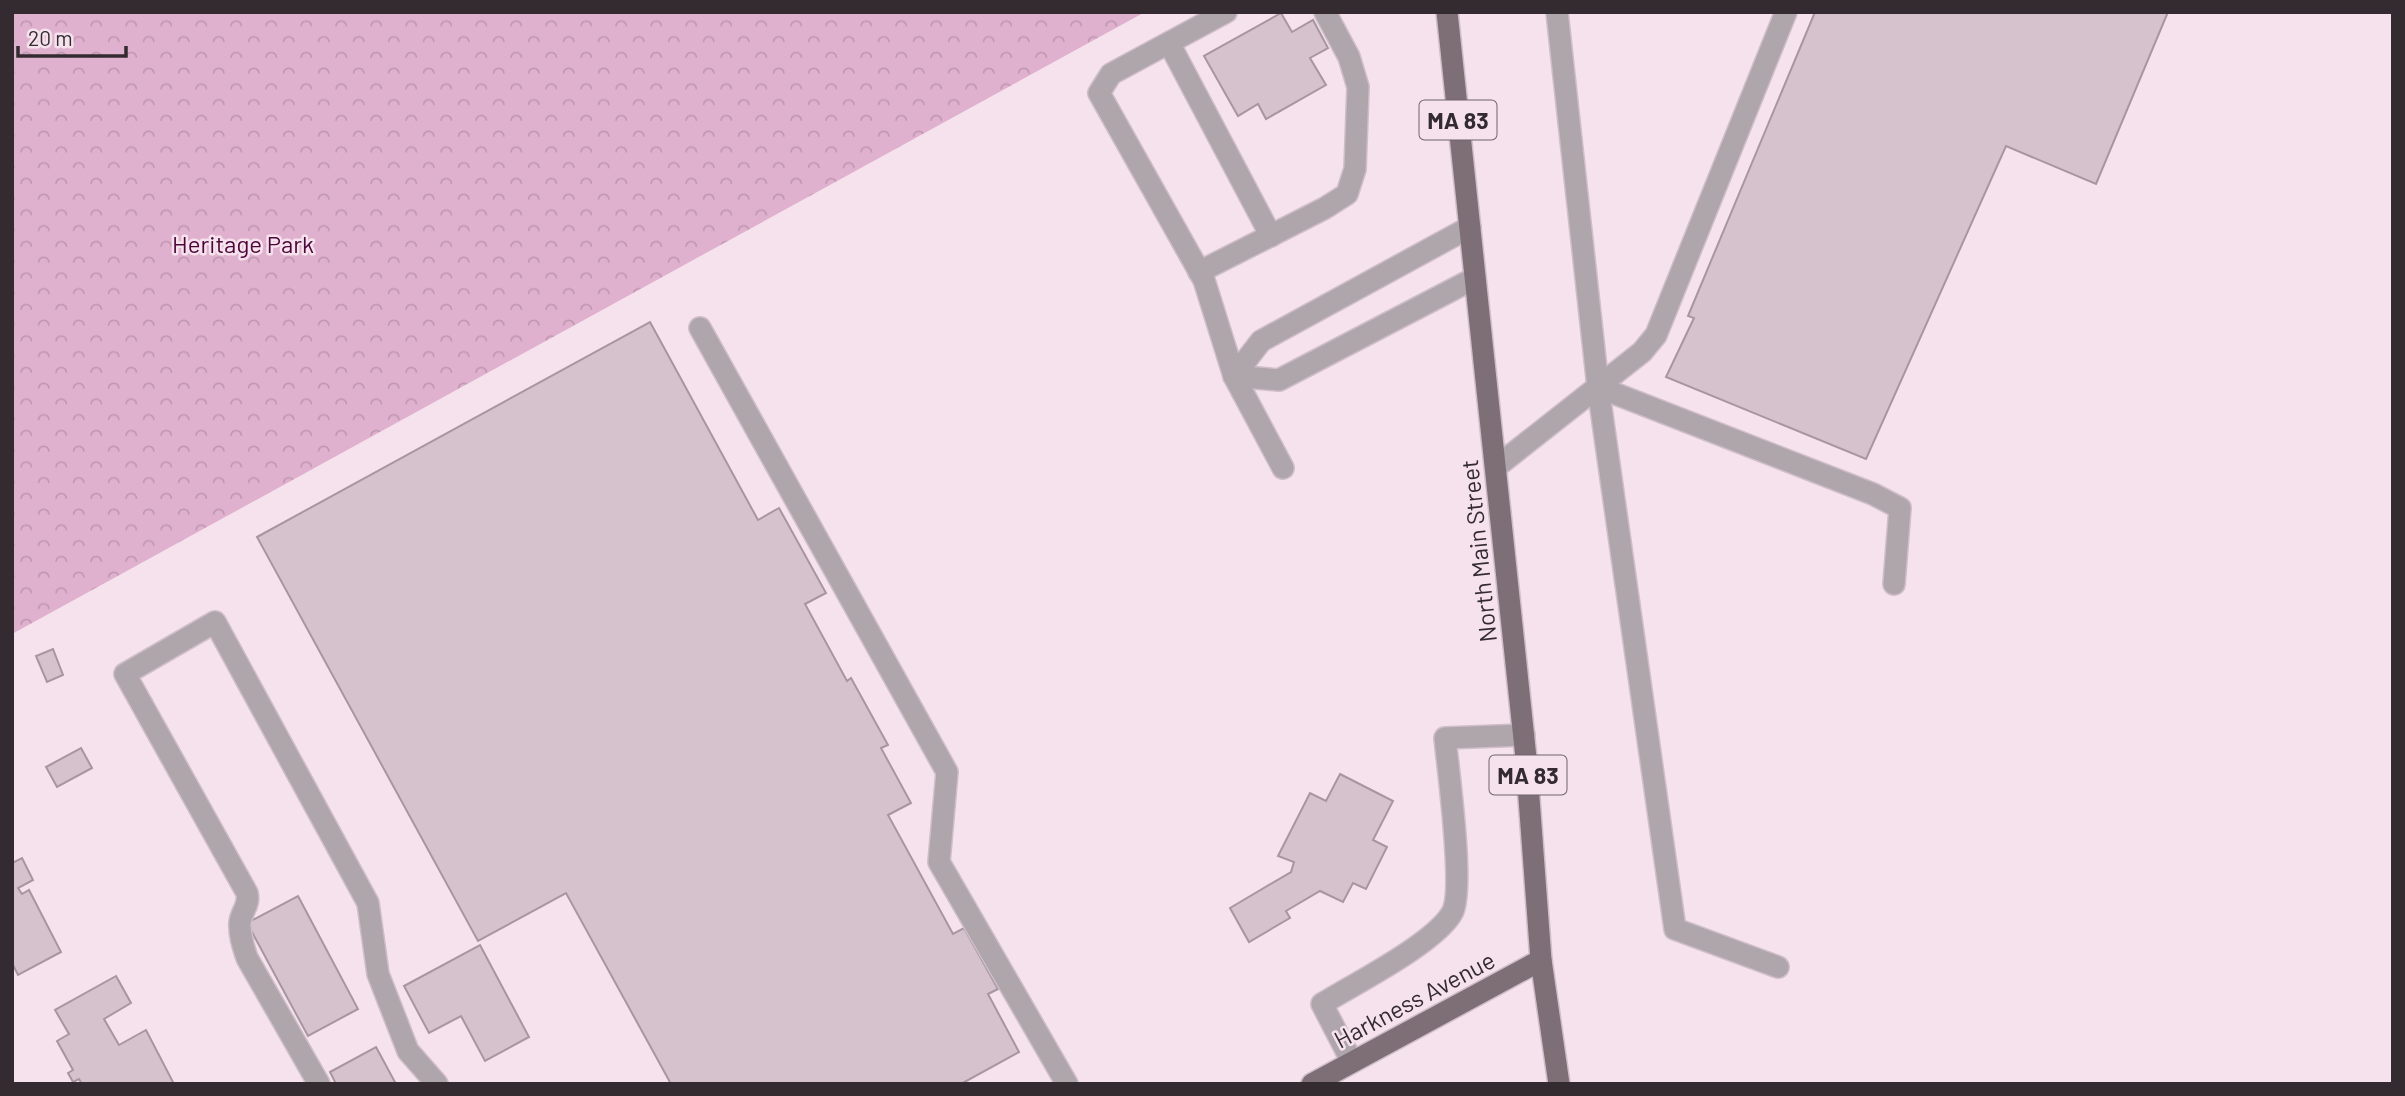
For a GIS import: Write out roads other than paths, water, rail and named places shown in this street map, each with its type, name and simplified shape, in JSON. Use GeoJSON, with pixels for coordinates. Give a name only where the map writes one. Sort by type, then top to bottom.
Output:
{"type":"FeatureCollection","features":[{"type":"Feature","properties":{"kind":"main road","name":"North Main Street"},"geometry":{"type":"LineString","coordinates":[[1447,12],[1524,734],[1541,961],[1559,1084]]}},
{"type":"Feature","properties":{"kind":"main road","name":"Harkness Avenue"},"geometry":{"type":"LineString","coordinates":[[1312,1084],[1541,961]]}},
{"type":"Feature","properties":{"kind":"lane"},"geometry":{"type":"LineString","coordinates":[[1226,12],[1111,74],[1099,93],[1204,280],[1234,376],[1283,468]]}},
{"type":"Feature","properties":{"kind":"lane"},"geometry":{"type":"LineString","coordinates":[[1199,272],[1325,208],[1347,194],[1355,169],[1358,88],[1349,57],[1325,12]]}},
{"type":"Feature","properties":{"kind":"lane"},"geometry":{"type":"LineString","coordinates":[[1557,12],[1598,387],[1675,929],[1778,967]]}},
{"type":"Feature","properties":{"kind":"lane"},"geometry":{"type":"LineString","coordinates":[[1496,467],[1642,352],[1656,335],[1786,12]]}},
{"type":"Feature","properties":{"kind":"lane"},"geometry":{"type":"LineString","coordinates":[[1169,43],[1271,236]]}},
{"type":"Feature","properties":{"kind":"lane"},"geometry":{"type":"LineString","coordinates":[[1234,376],[1261,341],[1470,227]]}},
{"type":"Feature","properties":{"kind":"lane"},"geometry":{"type":"LineString","coordinates":[[1234,376],[1279,380],[1475,278]]}},
{"type":"Feature","properties":{"kind":"lane"},"geometry":{"type":"LineString","coordinates":[[700,328],[947,772],[939,862],[1067,1084]]}},
{"type":"Feature","properties":{"kind":"lane"},"geometry":{"type":"LineString","coordinates":[[1598,387],[1873,494],[1900,508],[1894,584]]}},
{"type":"Feature","properties":{"kind":"lane"},"geometry":{"type":"LineString","coordinates":[[319,1084],[247,958],[241,940],[240,924],[248,899],[247,893],[125,674],[215,622],[368,903],[378,974],[408,1051],[437,1084]]}},
{"type":"Feature","properties":{"kind":"lane"},"geometry":{"type":"LineString","coordinates":[[1352,1062],[1321,1004],[1424,942],[1453,912],[1458,875],[1445,738],[1524,734]]}},
{"type":"Feature","properties":{"kind":"park label","name":"Heritage Park"},"geometry":{"type":"Point","coordinates":[243,243]}}]}
